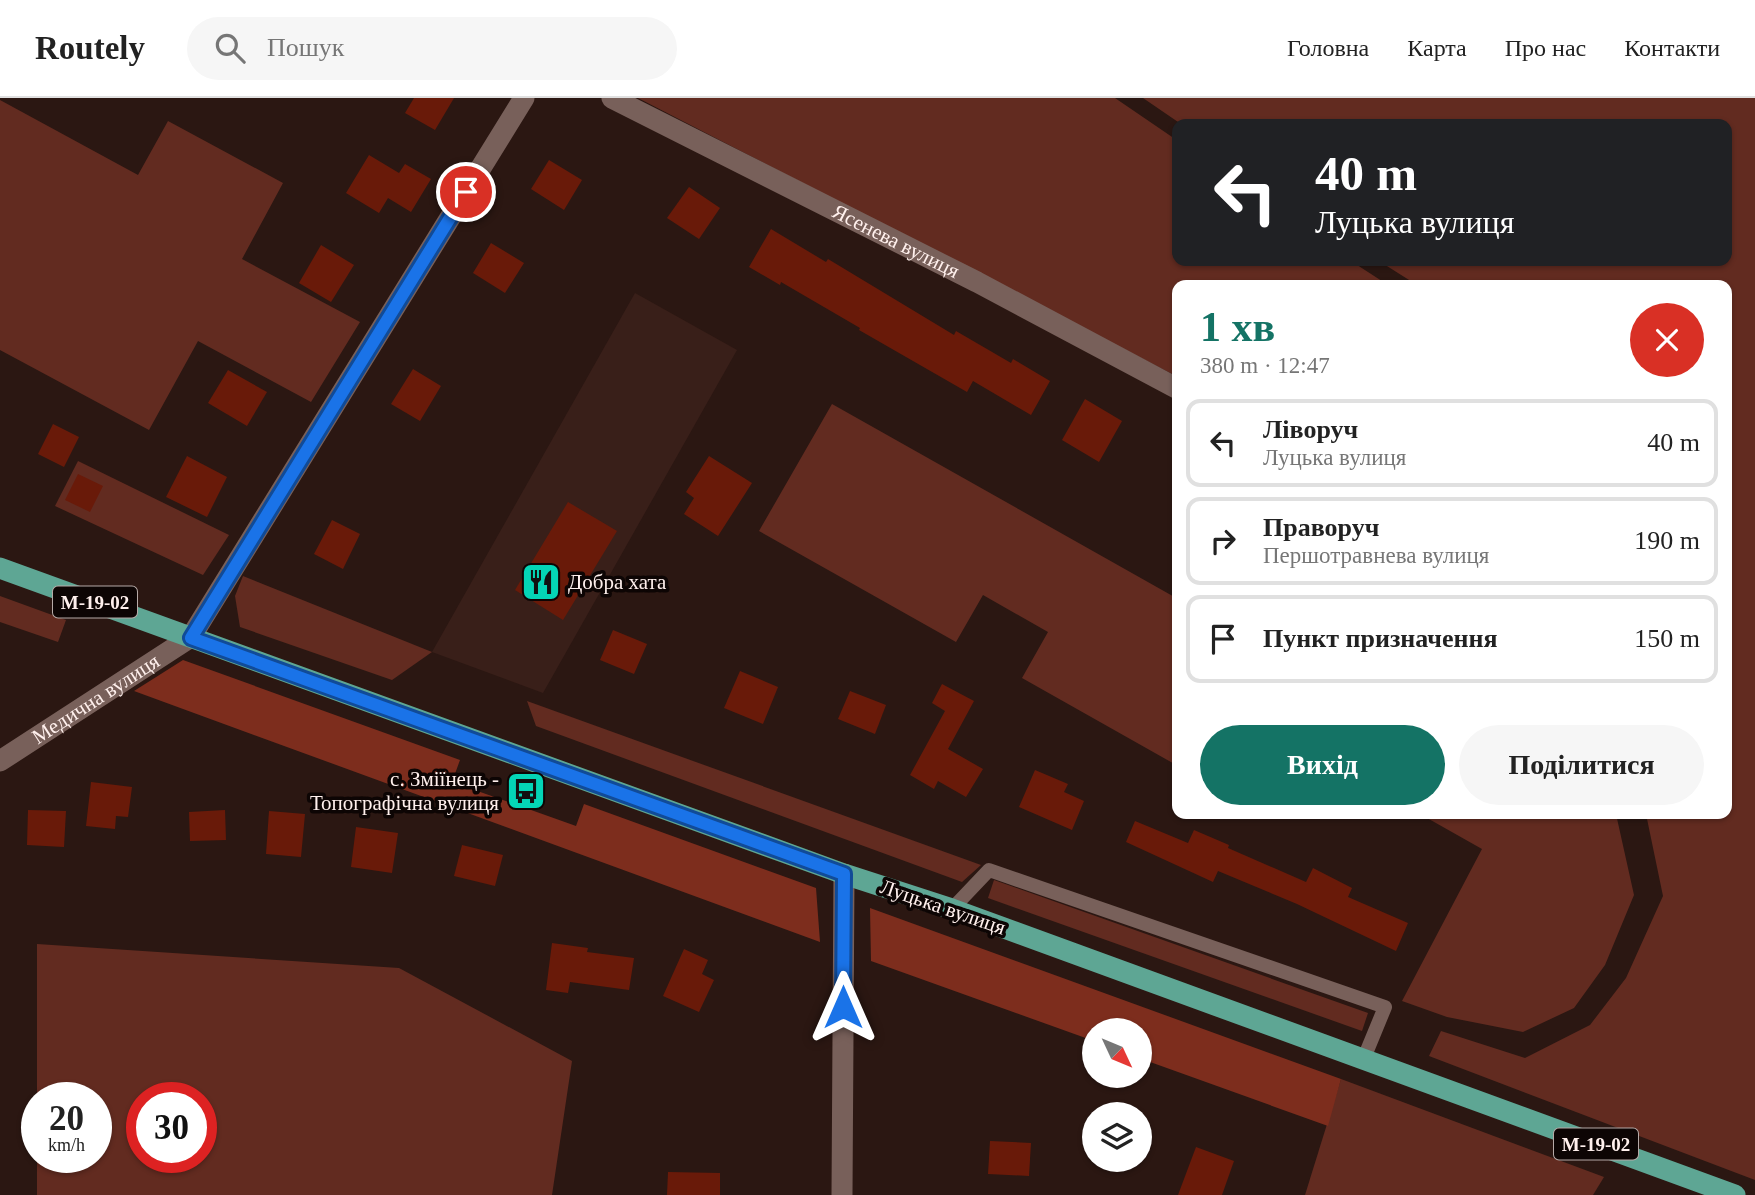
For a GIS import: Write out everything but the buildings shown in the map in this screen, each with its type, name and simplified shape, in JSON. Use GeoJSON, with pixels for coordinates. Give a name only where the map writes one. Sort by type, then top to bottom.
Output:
{"type":"FeatureCollection","features":[{"type":"Feature","properties":{"kind":"main road","name":"Луцька вулиця"},"geometry":{"type":"LineString","coordinates":[[0,568],[844,874],[952,909],[1735,1195]]}},
{"type":"Feature","properties":{"kind":"street"},"geometry":{"type":"LineString","coordinates":[[191,638],[524,98]]}},
{"type":"Feature","properties":{"kind":"street","name":"Ясенева вулиця"},"geometry":{"type":"LineString","coordinates":[[612,98],[977,282],[1172,386]]}},
{"type":"Feature","properties":{"kind":"street","name":"Медична вулиця"},"geometry":{"type":"LineString","coordinates":[[0,761],[191,638]]}},
{"type":"Feature","properties":{"kind":"street"},"geometry":{"type":"LineString","coordinates":[[842,1195],[844,874]]}},
{"type":"Feature","properties":{"kind":"lane"},"geometry":{"type":"LineString","coordinates":[[952,909],[989,870],[1385,1007],[1364,1058]]}},
{"type":"Feature","properties":{"kind":"shaded area"},"geometry":{"type":"Polygon","coordinates":[[[638,98],[1115,98],[1172,137],[1172,266],[1359,266],[1380,280],[1172,280],[1172,374],[638,98]]]}},
{"type":"Feature","properties":{"kind":"shaded area"},"geometry":{"type":"Polygon","coordinates":[[[1143,98],[1755,98],[1755,1180],[1429,1056],[1441,1031],[1525,1058],[1590,1025],[1626,978],[1663,896],[1647,819],[1732,819],[1732,280],[1409,280],[1387,266],[1732,266],[1732,119],[1174,119],[1143,98]]]}},
{"type":"Feature","properties":{"kind":"shaded area"},"geometry":{"type":"Polygon","coordinates":[[[0,100],[138,175],[168,121],[283,183],[242,259],[360,322],[311,402],[198,341],[149,430],[0,350],[0,100]]]}},
{"type":"Feature","properties":{"kind":"shaded area"},"geometry":{"type":"Polygon","coordinates":[[[635,293],[737,350],[543,693],[432,652],[635,293]]]}},
{"type":"Feature","properties":{"kind":"shaded area"},"geometry":{"type":"Polygon","coordinates":[[[832,404],[1172,596],[1172,763],[1022,678],[1048,632],[983,595],[956,642],[759,531],[832,404]]]}},
{"type":"Feature","properties":{"kind":"shaded area"},"geometry":{"type":"Polygon","coordinates":[[[78,461],[229,535],[203,575],[55,506],[78,461]]]}},
{"type":"Feature","properties":{"kind":"shaded area"},"geometry":{"type":"Polygon","coordinates":[[[243,576],[432,652],[392,680],[240,627],[235,596],[243,576]]]}},
{"type":"Feature","properties":{"kind":"shaded area"},"geometry":{"type":"Polygon","coordinates":[[[0,596],[66,620],[58,642],[0,622],[0,596]]]}},
{"type":"Feature","properties":{"kind":"shaded area"},"geometry":{"type":"Polygon","coordinates":[[[183,660],[460,760],[452,782],[576,826],[584,804],[816,888],[820,942],[134,691],[183,660]]]}},
{"type":"Feature","properties":{"kind":"shaded area"},"geometry":{"type":"Polygon","coordinates":[[[527,701],[981,865],[962,882],[536,726],[527,701]]]}},
{"type":"Feature","properties":{"kind":"shaded area"},"geometry":{"type":"Polygon","coordinates":[[[1429,819],[1617,819],[1634,895],[1605,965],[1574,1008],[1523,1032],[1447,1017],[1402,1001],[1482,849],[1429,819]]]}},
{"type":"Feature","properties":{"kind":"shaded area"},"geometry":{"type":"Polygon","coordinates":[[[994,880],[1368,1013],[1362,1031],[988,898],[994,880]]]}},
{"type":"Feature","properties":{"kind":"shaded area"},"geometry":{"type":"Polygon","coordinates":[[[870,908],[1341,1079],[1328,1126],[1152,1063],[1152,1018],[1082,1018],[1082,1037],[871,961],[870,908]]]}},
{"type":"Feature","properties":{"kind":"shaded area"},"geometry":{"type":"Polygon","coordinates":[[[37,944],[399,968],[572,1061],[552,1195],[37,1195],[37,1173],[112,1173],[112,1082],[37,1082],[37,944]]]}},
{"type":"Feature","properties":{"kind":"shaded area"},"geometry":{"type":"Polygon","coordinates":[[[1341,1079],[1604,1177],[1593,1195],[1305,1195],[1341,1079]]]}},
{"type":"Feature","properties":{"kind":"place","name":"Добра хата"},"geometry":{"type":"Point","coordinates":[541,582]}},
{"type":"Feature","properties":{"kind":"place","name":"с. Зміїнець - Топографічна вулиця"},"geometry":{"type":"Point","coordinates":[526,791]}},
{"type":"Feature","properties":{"kind":"route"},"geometry":{"type":"LineString","coordinates":[[466,192],[191,638],[844,874],[843,1007]]}}]}
